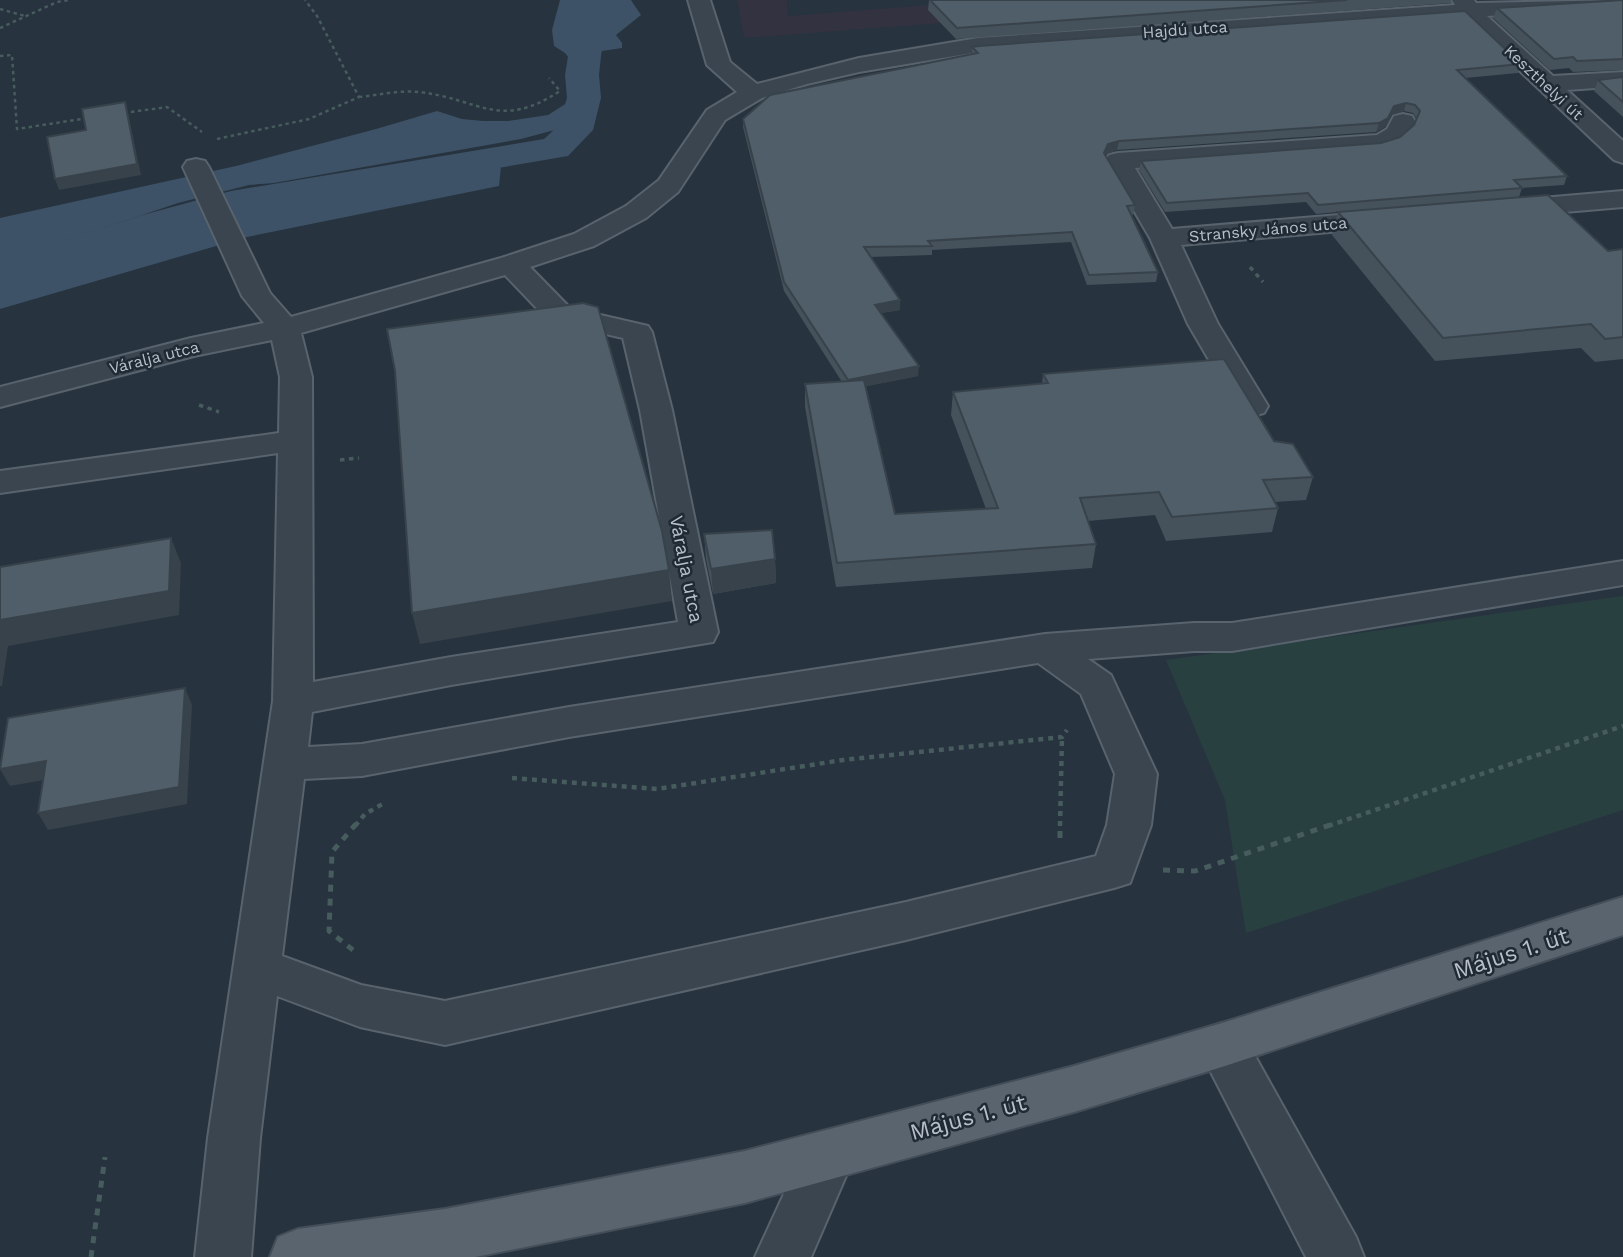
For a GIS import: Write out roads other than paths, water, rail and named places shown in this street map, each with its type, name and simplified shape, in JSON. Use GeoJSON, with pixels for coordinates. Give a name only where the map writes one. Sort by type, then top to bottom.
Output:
{"type":"FeatureCollection","features":[{"type":"Feature","properties":{"kind":"main road","name":"Május 1. út"},"geometry":{"type":"LineString","coordinates":[[298,1257],[458,1234],[746,1177],[1074,1089],[1222,1045],[1623,916]]}},
{"type":"Feature","properties":{"kind":"street"},"geometry":{"type":"LineString","coordinates":[[699,0],[719,65],[753,93]]}},
{"type":"Feature","properties":{"kind":"street","name":"Hajdú utca"},"geometry":{"type":"LineString","coordinates":[[753,93],[859,65],[978,44],[1466,6],[1623,1]]}},
{"type":"Feature","properties":{"kind":"street","name":"Keszthelyi út"},"geometry":{"type":"LineString","coordinates":[[1466,6],[1622,153]]}},
{"type":"Feature","properties":{"kind":"street"},"geometry":{"type":"LineString","coordinates":[[1546,84],[1623,79]]}},
{"type":"Feature","properties":{"kind":"street","name":"Váralja utca"},"geometry":{"type":"LineString","coordinates":[[0,397],[191,347],[285,328],[512,264],[584,240],[636,212],[669,186],[716,115],[753,93]]}},
{"type":"Feature","properties":{"kind":"street"},"geometry":{"type":"LineString","coordinates":[[1267,432],[1203,324],[1164,238],[1118,161],[1388,141],[1399,133],[1403,121]]}},
{"type":"Feature","properties":{"kind":"street"},"geometry":{"type":"LineString","coordinates":[[196,167],[257,296],[285,328],[296,377],[293,701],[282,764],[234,1138],[223,1257]]}},
{"type":"Feature","properties":{"kind":"street"},"geometry":{"type":"LineString","coordinates":[[1487,211],[1623,199]]}},
{"type":"Feature","properties":{"kind":"street","name":"Stransky János utca"},"geometry":{"type":"LineString","coordinates":[[1164,238],[1420,216]]}},
{"type":"Feature","properties":{"kind":"street","name":"Váralja utca"},"geometry":{"type":"LineString","coordinates":[[293,701],[451,671],[699,632],[656,410],[637,332],[560,315],[512,264]]}},
{"type":"Feature","properties":{"kind":"street"},"geometry":{"type":"LineString","coordinates":[[0,482],[295,441]]}},
{"type":"Feature","properties":{"kind":"street"},"geometry":{"type":"LineString","coordinates":[[282,764],[362,760],[569,722],[1045,648],[1194,637],[1232,637],[1623,573]]}},
{"type":"Feature","properties":{"kind":"street"},"geometry":{"type":"LineString","coordinates":[[257,967],[360,1006],[445,1023],[893,924],[1114,870],[1129,825],[1136,774],[1097,685],[1045,648]]}},
{"type":"Feature","properties":{"kind":"street"},"geometry":{"type":"LineString","coordinates":[[1222,1045],[1336,1257]]}},
{"type":"Feature","properties":{"kind":"street"},"geometry":{"type":"LineString","coordinates":[[783,1257],[829,1155]]}},
{"type":"Feature","properties":{"kind":"waterway"},"geometry":{"type":"LineString","coordinates":[[0,276],[153,224],[231,202],[555,148],[575,130],[584,98],[582,75],[592,0]]}}]}
